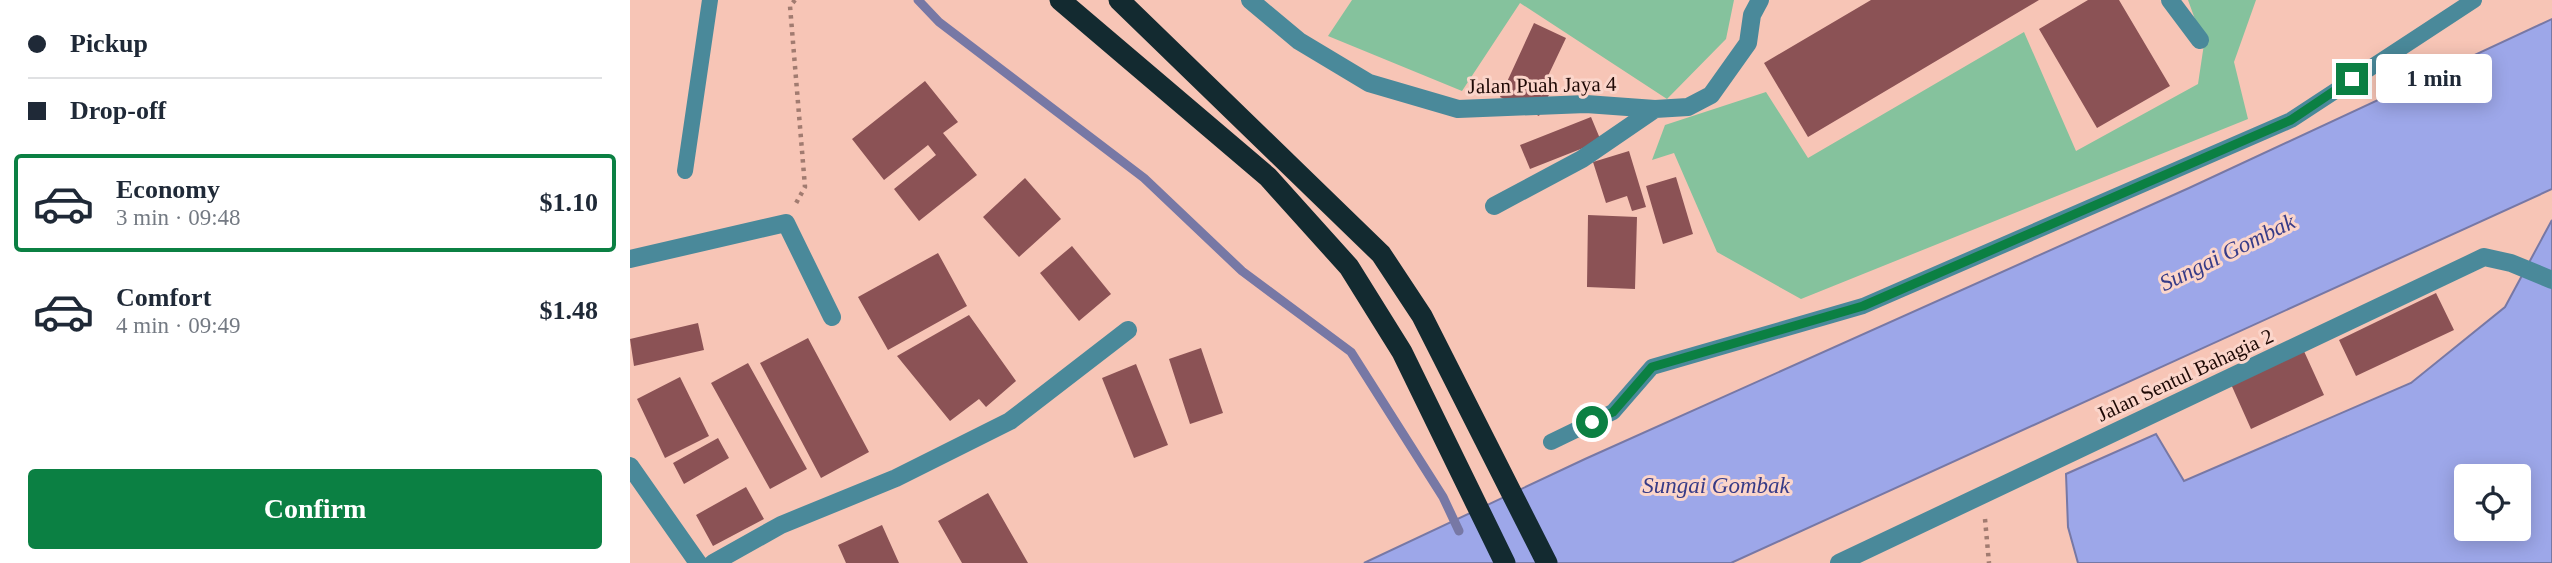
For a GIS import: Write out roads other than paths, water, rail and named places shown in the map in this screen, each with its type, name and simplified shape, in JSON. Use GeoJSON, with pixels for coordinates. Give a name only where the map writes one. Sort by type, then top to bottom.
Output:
{"type":"FeatureCollection","features":[{"type":"Feature","properties":{"kind":"highway"},"geometry":{"type":"LineString","coordinates":[[1060,0],[1268,177],[1349,267],[1402,352],[1505,563]]}},
{"type":"Feature","properties":{"kind":"highway"},"geometry":{"type":"LineString","coordinates":[[1119,0],[1381,254],[1422,316],[1547,563]]}},
{"type":"Feature","properties":{"kind":"street","name":"Jalan Puah Jaya 4"},"geometry":{"type":"LineString","coordinates":[[1250,0],[1299,41],[1369,83],[1458,109],[1586,104],[1655,109],[1689,107],[1711,95],[1748,43],[1752,15],[1760,0]]}},
{"type":"Feature","properties":{"kind":"street"},"geometry":{"type":"LineString","coordinates":[[2170,0],[2200,40]]}},
{"type":"Feature","properties":{"kind":"street"},"geometry":{"type":"LineString","coordinates":[[1494,206],[1581,159],[1655,109]]}},
{"type":"Feature","properties":{"kind":"street"},"geometry":{"type":"LineString","coordinates":[[630,259],[786,223],[832,317]]}},
{"type":"Feature","properties":{"kind":"street","name":"Jalan Sentul Bahagia 2"},"geometry":{"type":"LineString","coordinates":[[1839,563],[2484,257],[2511,263],[2552,280]]}},
{"type":"Feature","properties":{"kind":"street"},"geometry":{"type":"LineString","coordinates":[[713,563],[781,525],[896,478],[1010,421],[1128,330]]}},
{"type":"Feature","properties":{"kind":"street"},"geometry":{"type":"LineString","coordinates":[[630,466],[698,563]]}},
{"type":"Feature","properties":{"kind":"lane"},"geometry":{"type":"LineString","coordinates":[[685,171],[710,0]]}},
{"type":"Feature","properties":{"kind":"lane"},"geometry":{"type":"LineString","coordinates":[[1551,442],[1613,412],[1652,367],[1863,306],[2291,120],[2474,0]]}},
{"type":"Feature","properties":{"kind":"water","name":"Sungai Gombak"},"geometry":{"type":"Polygon","coordinates":[[[2552,19],[2552,189],[1731,563],[1364,563],[1585,459],[2189,188],[2552,19]]]}},
{"type":"Feature","properties":{"kind":"water"},"geometry":{"type":"Polygon","coordinates":[[[2552,220],[2552,563],[2078,563],[2068,527],[2066,474],[2156,434],[2184,481],[2411,383],[2505,307],[2552,220]]]}},
{"type":"Feature","properties":{"kind":"waterway"},"geometry":{"type":"LineString","coordinates":[[918,0],[939,22],[1144,178],[1242,271],[1351,352],[1443,497],[1459,531]]}}]}
